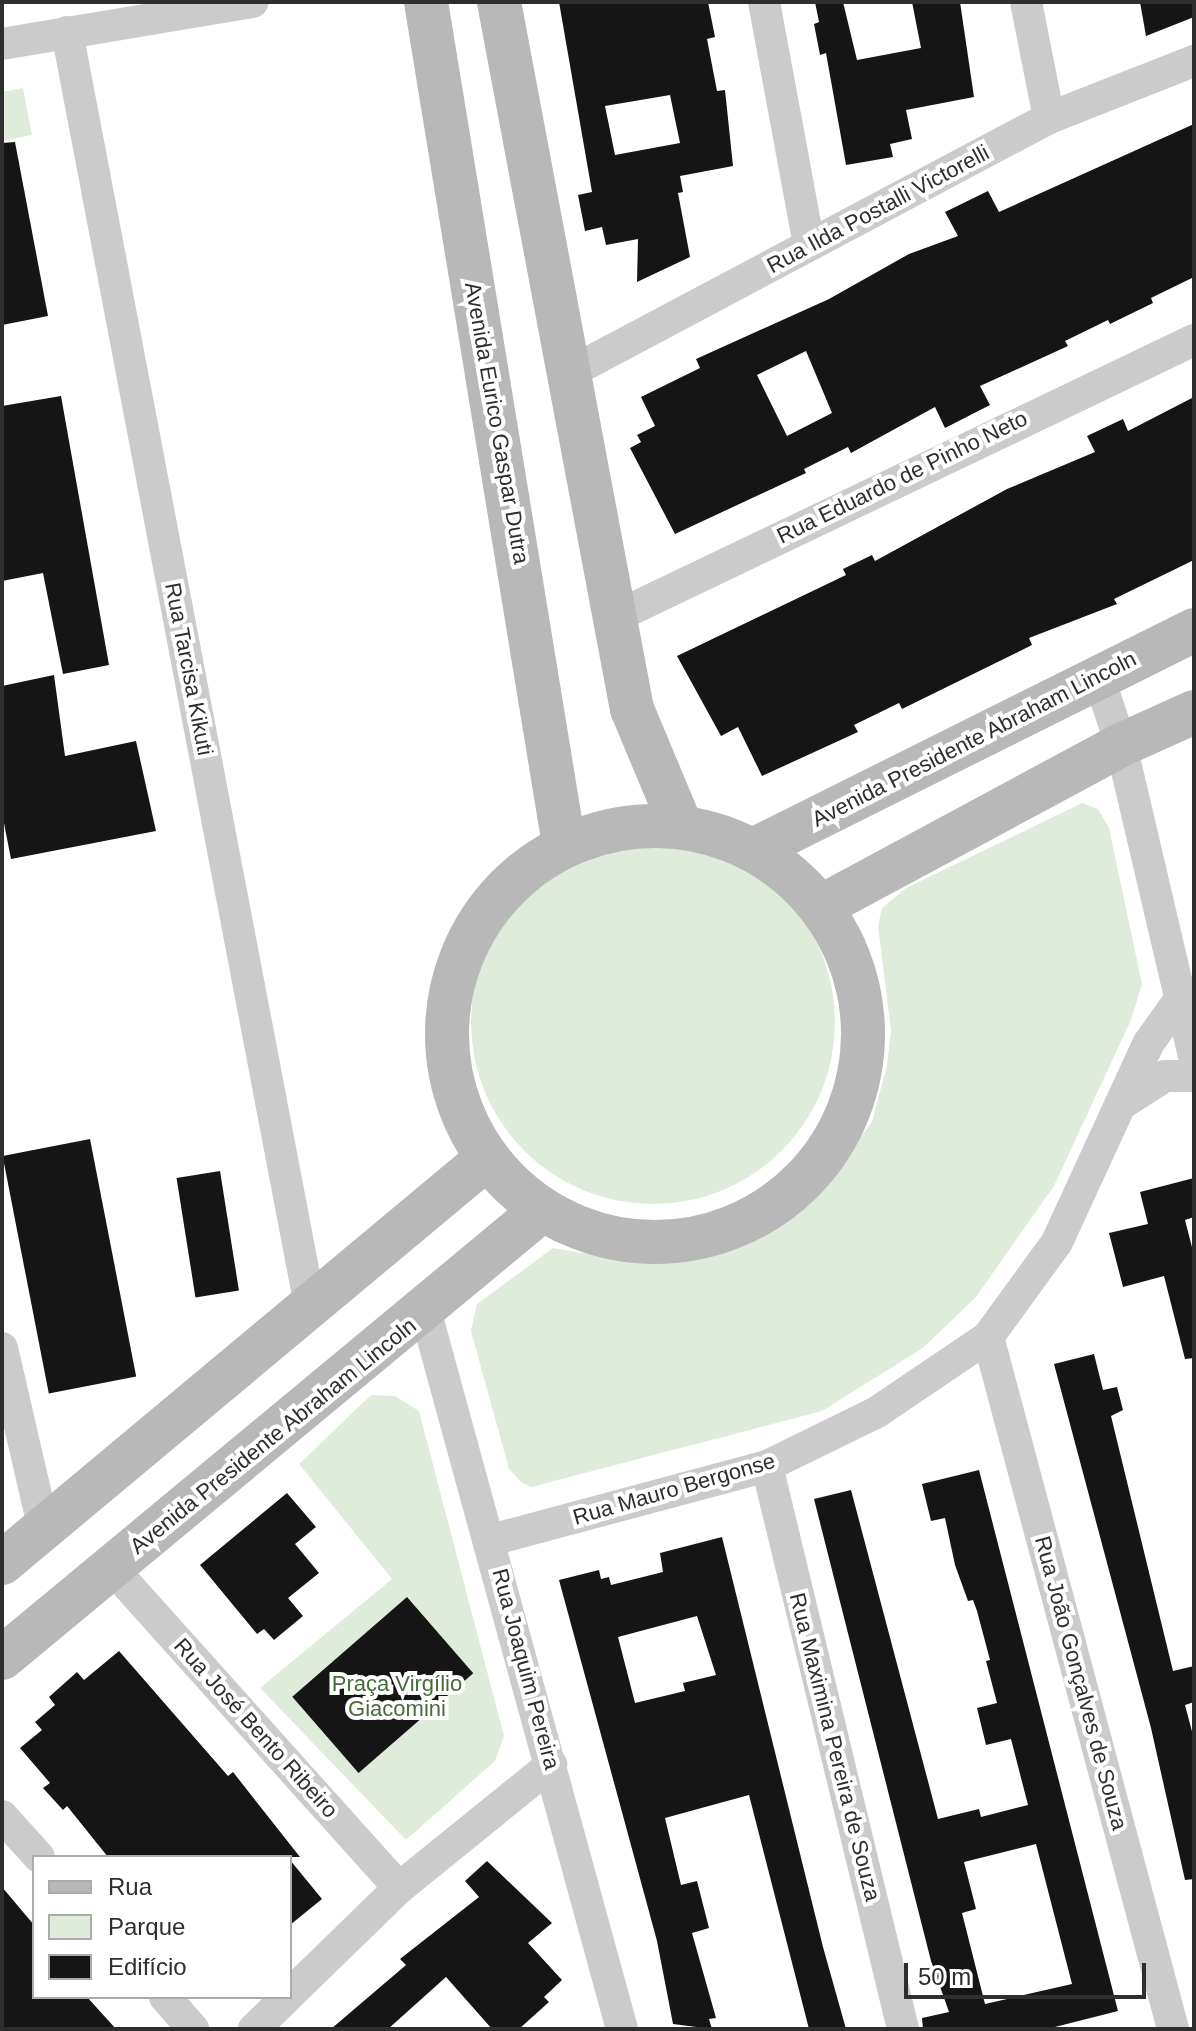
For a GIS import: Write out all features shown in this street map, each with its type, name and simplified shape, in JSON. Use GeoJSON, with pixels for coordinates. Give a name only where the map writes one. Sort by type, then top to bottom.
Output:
{"type":"FeatureCollection","features":[{"type":"Feature","properties":{"kind":"street"},"geometry":{"type":"LineString","coordinates":[[2,44],[67,32],[118,13],[252,2]]}},
{"type":"Feature","properties":{"kind":"street","name":"Avenida Eurico Gaspar Dutra"},"geometry":{"type":"LineString","coordinates":[[426,2],[555,766],[564,845]]}},
{"type":"Feature","properties":{"kind":"street"},"geometry":{"type":"LineString","coordinates":[[499,2],[632,709],[681,826]]}},
{"type":"Feature","properties":{"kind":"street"},"geometry":{"type":"LineString","coordinates":[[764,2],[809,244]]}},
{"type":"Feature","properties":{"kind":"street"},"geometry":{"type":"LineString","coordinates":[[1026,2],[1049,118]]}},
{"type":"Feature","properties":{"kind":"street","name":"Rua Tarcisa Kikuti"},"geometry":{"type":"LineString","coordinates":[[67,32],[310,1306]]}},
{"type":"Feature","properties":{"kind":"street","name":"Rua Ilda Postalli Victorelli"},"geometry":{"type":"LineString","coordinates":[[569,373],[1049,118],[1194,61]]}},
{"type":"Feature","properties":{"kind":"street","name":"Rua Eduardo de Pinho Neto"},"geometry":{"type":"LineString","coordinates":[[613,618],[1194,340]]}},
{"type":"Feature","properties":{"kind":"street","name":"Avenida Presidente Abraham Lincoln"},"geometry":{"type":"LineString","coordinates":[[755,849],[1098,675],[1194,630]]}},
{"type":"Feature","properties":{"kind":"street"},"geometry":{"type":"LineString","coordinates":[[1098,675],[1121,745],[1194,1056]]}},
{"type":"Feature","properties":{"kind":"street"},"geometry":{"type":"LineString","coordinates":[[822,906],[1121,745],[1194,712]]}},
{"type":"Feature","properties":{"kind":"street"},"geometry":{"type":"LineString","coordinates":[[681,826],[755,849],[791,874],[822,906],[853,963],[865,1026],[857,1091],[830,1150],[785,1198],[729,1230],[665,1244],[601,1237],[541,1211],[486,1159],[454,1094],[446,1021],[463,950],[505,888],[564,845],[628,827],[681,826]]}},
{"type":"Feature","properties":{"kind":"street","name":"Rua Mauro Bergonse"},"geometry":{"type":"LineString","coordinates":[[491,1540],[767,1466],[877,1412],[988,1337],[1057,1242],[1148,1044],[1180,999]]}},
{"type":"Feature","properties":{"kind":"street"},"geometry":{"type":"LineString","coordinates":[[1123,1103],[1165,1076],[1194,1076]]}},
{"type":"Feature","properties":{"kind":"street"},"geometry":{"type":"LineString","coordinates":[[2,1563],[486,1159]]}},
{"type":"Feature","properties":{"kind":"street","name":"Avenida Presidente Abraham Lincoln"},"geometry":{"type":"LineString","coordinates":[[2,1658],[541,1211]]}},
{"type":"Feature","properties":{"kind":"street","name":"Rua Joaquim Pereira"},"geometry":{"type":"LineString","coordinates":[[425,1310],[491,1540],[622,2029]]}},
{"type":"Feature","properties":{"kind":"street","name":"Rua João Gonçalves de Souza"},"geometry":{"type":"LineString","coordinates":[[988,1337],[1173,2029]]}},
{"type":"Feature","properties":{"kind":"street"},"geometry":{"type":"LineString","coordinates":[[2,1348],[44,1530]]}},
{"type":"Feature","properties":{"kind":"street","name":"Rua Maximina Pereira de Souza"},"geometry":{"type":"LineString","coordinates":[[767,1466],[903,2029]]}},
{"type":"Feature","properties":{"kind":"street","name":"Rua José Bento Ribeiro"},"geometry":{"type":"LineString","coordinates":[[112,1568],[399,1888]]}},
{"type":"Feature","properties":{"kind":"street"},"geometry":{"type":"LineString","coordinates":[[292,1992],[399,1888],[551,1765]]}},
{"type":"Feature","properties":{"kind":"street"},"geometry":{"type":"LineString","coordinates":[[2,1816],[37,1855]]}},
{"type":"Feature","properties":{"kind":"street"},"geometry":{"type":"LineString","coordinates":[[167,1999],[193,2029]]}},
{"type":"Feature","properties":{"kind":"street"},"geometry":{"type":"LineString","coordinates":[[254,2029],[285,1999]]}},
{"type":"Feature","properties":{"kind":"green space"},"geometry":{"type":"Polygon","coordinates":[[[23,88],[32,135],[2,141],[2,92],[23,88]]]}},
{"type":"Feature","properties":{"kind":"green space"},"geometry":{"type":"Polygon","coordinates":[[[1082,803],[1098,809],[1109,828],[1142,984],[1131,1020],[1054,1186],[976,1297],[923,1348],[822,1411],[531,1487],[521,1482],[509,1469],[471,1331],[477,1304],[553,1248],[637,1262],[702,1256],[756,1236],[810,1201],[872,1122],[887,1065],[891,1031],[878,926],[882,908],[906,888],[1082,803]]]}},
{"type":"Feature","properties":{"kind":"green space"},"geometry":{"type":"Polygon","coordinates":[[[635,840],[671,840],[706,847],[739,861],[769,881],[794,906],[822,952],[832,986],[835,1022],[832,1058],[822,1092],[794,1138],[769,1163],[739,1183],[706,1197],[671,1204],[635,1204],[600,1197],[567,1183],[537,1163],[512,1138],[492,1108],[478,1075],[471,1040],[471,1004],[478,969],[492,936],[512,906],[537,881],[567,861],[600,847],[635,840]]]}},
{"type":"Feature","properties":{"kind":"green space","name":"Praça Virgílio Giacomini"},"geometry":{"type":"Polygon","coordinates":[[[371,1395],[395,1396],[419,1411],[504,1736],[495,1761],[406,1840],[260,1688],[392,1579],[299,1464],[371,1395]]]}},
{"type":"Feature","properties":{"kind":"building"},"geometry":{"type":"Polygon","coordinates":[[[559,2],[708,2],[715,37],[707,39],[717,91],[725,90],[733,166],[680,176],[683,192],[678,193],[690,257],[637,282],[638,239],[606,245],[602,227],[585,231],[578,195],[592,192],[559,2]],[[670,95],[605,106],[615,155],[680,143],[670,95]]]}},
{"type":"Feature","properties":{"kind":"building"},"geometry":{"type":"Polygon","coordinates":[[[815,2],[843,2],[857,60],[921,48],[912,2],[960,2],[974,97],[906,110],[912,139],[890,144],[893,157],[846,165],[826,53],[820,55],[814,24],[819,22],[815,2]]]}},
{"type":"Feature","properties":{"kind":"building"},"geometry":{"type":"Polygon","coordinates":[[[1140,2],[1194,2],[1194,17],[1146,36],[1140,2]]]}},
{"type":"Feature","properties":{"kind":"building"},"geometry":{"type":"Polygon","coordinates":[[[1194,124],[1194,277],[1151,298],[1153,303],[1110,324],[1108,320],[1065,341],[1068,346],[980,386],[990,405],[945,428],[935,407],[851,453],[848,447],[804,469],[806,473],[675,534],[630,448],[641,442],[637,435],[655,426],[641,397],[700,368],[696,359],[829,299],[909,254],[958,236],[945,212],[988,191],[999,212],[1194,124]],[[806,351],[757,375],[787,436],[832,413],[806,351]]]}},
{"type":"Feature","properties":{"kind":"building"},"geometry":{"type":"Polygon","coordinates":[[[15,142],[48,316],[2,325],[2,143],[15,142]]]}},
{"type":"Feature","properties":{"kind":"building"},"geometry":{"type":"Polygon","coordinates":[[[61,396],[109,665],[63,674],[43,573],[2,581],[2,406],[61,396]]]}},
{"type":"Feature","properties":{"kind":"building"},"geometry":{"type":"Polygon","coordinates":[[[1194,397],[1194,560],[1114,599],[1117,604],[1029,638],[1032,645],[902,709],[899,703],[854,725],[858,732],[762,776],[738,727],[721,736],[677,656],[846,575],[843,569],[872,555],[875,561],[1007,489],[1095,452],[1087,436],[1123,419],[1128,431],[1194,397]]]}},
{"type":"Feature","properties":{"kind":"building"},"geometry":{"type":"Polygon","coordinates":[[[54,675],[65,756],[136,741],[156,831],[11,859],[2,813],[2,686],[54,675]]]}},
{"type":"Feature","properties":{"kind":"building"},"geometry":{"type":"Polygon","coordinates":[[[90,1139],[136,1377],[49,1394],[3,1156],[90,1139]]]}},
{"type":"Feature","properties":{"kind":"building"},"geometry":{"type":"Polygon","coordinates":[[[220,1171],[239,1291],[195,1297],[177,1178],[220,1171]]]}},
{"type":"Feature","properties":{"kind":"building"},"geometry":{"type":"Polygon","coordinates":[[[1194,1178],[1194,1217],[1185,1220],[1194,1255],[1194,1358],[1185,1359],[1164,1276],[1123,1287],[1109,1233],[1148,1224],[1140,1192],[1194,1178]]]}},
{"type":"Feature","properties":{"kind":"building"},"geometry":{"type":"Polygon","coordinates":[[[1094,1354],[1103,1390],[1117,1387],[1123,1410],[1111,1416],[1173,1671],[1194,1666],[1194,1702],[1185,1705],[1194,1739],[1194,1879],[1185,1880],[1151,1728],[1054,1364],[1094,1354]]]}},
{"type":"Feature","properties":{"kind":"building"},"geometry":{"type":"Polygon","coordinates":[[[979,1470],[1118,2011],[1047,2029],[923,2029],[922,2018],[949,2012],[931,1961],[814,1499],[851,1490],[938,1819],[979,1809],[981,1817],[1028,1805],[1011,1739],[986,1745],[977,1708],[997,1703],[986,1661],[990,1660],[973,1600],[968,1601],[955,1565],[945,1518],[931,1521],[922,1484],[979,1470]],[[1036,1844],[964,1862],[976,1909],[962,1913],[985,2004],[1072,1984],[1036,1844]]]}},
{"type":"Feature","properties":{"kind":"building"},"geometry":{"type":"Polygon","coordinates":[[[287,1493],[316,1527],[295,1544],[319,1573],[288,1598],[303,1616],[274,1640],[264,1629],[257,1634],[200,1565],[287,1493]]]}},
{"type":"Feature","properties":{"kind":"building"},"geometry":{"type":"Polygon","coordinates":[[[722,1537],[846,2029],[809,2029],[749,1795],[665,1818],[681,1885],[697,1881],[709,1928],[692,1933],[716,2018],[709,2019],[712,2029],[673,2024],[657,1941],[559,1580],[599,1570],[601,1579],[609,1577],[611,1585],[663,1572],[660,1553],[722,1537]],[[697,1616],[618,1637],[635,1703],[685,1691],[683,1683],[716,1675],[697,1616]]]}},
{"type":"Feature","properties":{"kind":"building"},"geometry":{"type":"Polygon","coordinates":[[[407,1597],[473,1673],[359,1773],[292,1697],[407,1597]]]}},
{"type":"Feature","properties":{"kind":"building"},"geometry":{"type":"Polygon","coordinates":[[[119,1651],[228,1776],[233,1772],[300,1857],[106,1855],[67,1806],[63,1810],[43,1788],[50,1783],[20,1748],[42,1730],[35,1722],[55,1705],[49,1697],[77,1672],[84,1680],[119,1651]]]}},
{"type":"Feature","properties":{"kind":"building"},"geometry":{"type":"Polygon","coordinates":[[[487,1861],[552,1923],[528,1943],[562,1980],[544,1997],[549,2002],[519,2029],[492,2029],[446,1977],[388,2029],[331,2029],[406,1965],[400,1959],[479,1897],[465,1881],[487,1861]]]}},
{"type":"Feature","properties":{"kind":"building"},"geometry":{"type":"Polygon","coordinates":[[[292,1862],[322,1899],[292,1923],[292,1862]]]}},
{"type":"Feature","properties":{"kind":"building"},"geometry":{"type":"Polygon","coordinates":[[[2,1887],[32,1923],[32,1999],[89,1999],[116,2029],[2,2029],[2,1887]]]}}]}
